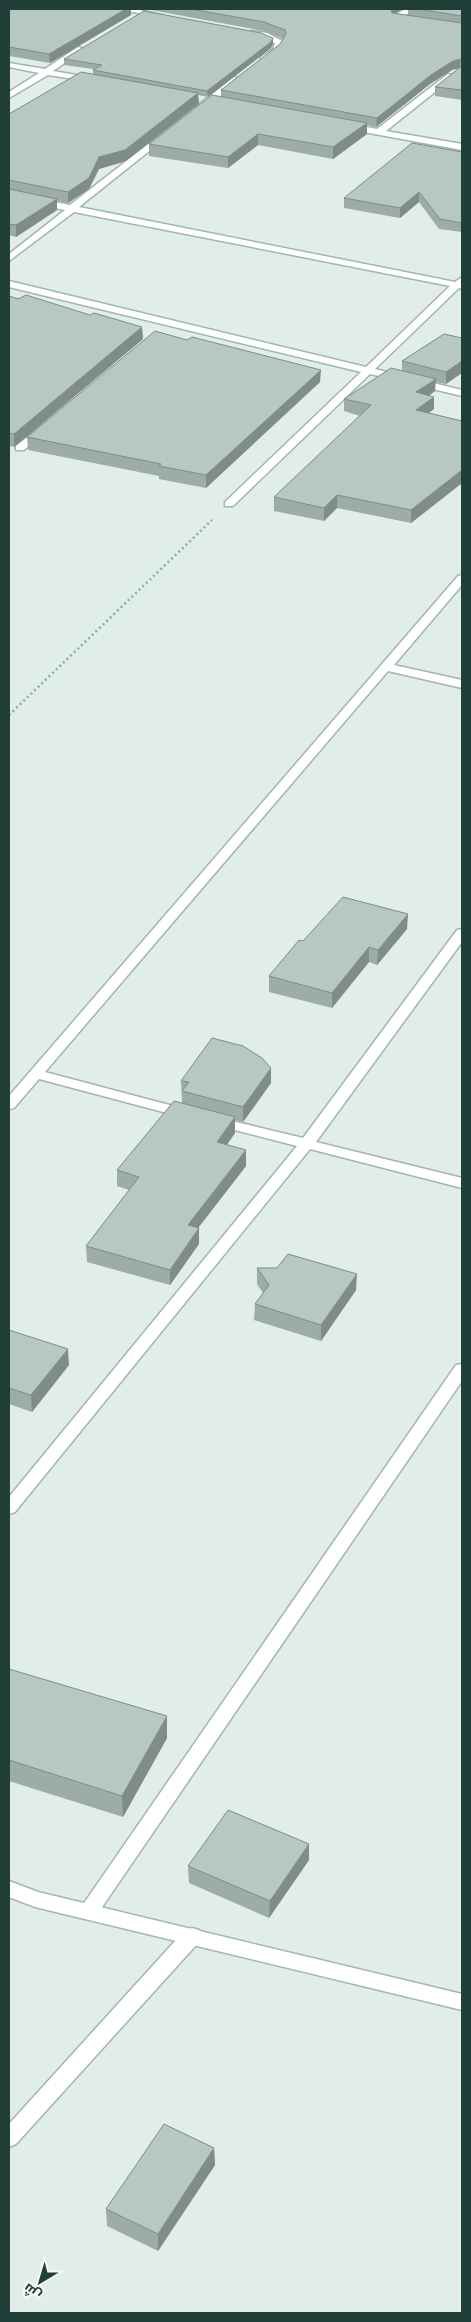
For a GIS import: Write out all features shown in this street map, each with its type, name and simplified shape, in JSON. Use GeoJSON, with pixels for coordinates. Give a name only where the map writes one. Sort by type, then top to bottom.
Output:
{"type":"FeatureCollection","features":[{"type":"Feature","properties":{"kind":"street"},"geometry":{"type":"LineString","coordinates":[[123,9],[147,11],[171,18]]}},
{"type":"Feature","properties":{"kind":"street"},"geometry":{"type":"LineString","coordinates":[[410,9],[395,18],[414,21]]}},
{"type":"Feature","properties":{"kind":"street"},"geometry":{"type":"LineString","coordinates":[[127,22],[147,11]]}},
{"type":"Feature","properties":{"kind":"street"},"geometry":{"type":"LineString","coordinates":[[194,113],[276,50],[280,42],[264,35],[246,31]]}},
{"type":"Feature","properties":{"kind":"street"},"geometry":{"type":"LineString","coordinates":[[9,96],[93,42]]}},
{"type":"Feature","properties":{"kind":"street"},"geometry":{"type":"LineString","coordinates":[[9,65],[102,82]]}},
{"type":"Feature","properties":{"kind":"street"},"geometry":{"type":"LineString","coordinates":[[379,132],[457,72]]}},
{"type":"Feature","properties":{"kind":"street"},"geometry":{"type":"LineString","coordinates":[[199,100],[218,103]]}},
{"type":"Feature","properties":{"kind":"street"},"geometry":{"type":"LineString","coordinates":[[341,125],[462,147]]}},
{"type":"Feature","properties":{"kind":"street"},"geometry":{"type":"LineString","coordinates":[[9,258],[171,131]]}},
{"type":"Feature","properties":{"kind":"street"},"geometry":{"type":"LineString","coordinates":[[9,196],[461,283]]}},
{"type":"Feature","properties":{"kind":"street"},"geometry":{"type":"LineString","coordinates":[[228,504],[461,283]]}},
{"type":"Feature","properties":{"kind":"street"},"geometry":{"type":"LineString","coordinates":[[9,284],[167,326],[368,370],[462,393]]}},
{"type":"Feature","properties":{"kind":"street"},"geometry":{"type":"LineString","coordinates":[[20,448],[50,423]]}},
{"type":"Feature","properties":{"kind":"street"},"geometry":{"type":"LineString","coordinates":[[9,1105],[462,578]]}},
{"type":"Feature","properties":{"kind":"street"},"geometry":{"type":"LineString","coordinates":[[386,667],[462,684]]}},
{"type":"Feature","properties":{"kind":"street"},"geometry":{"type":"LineString","coordinates":[[9,1508],[306,1145],[462,933]]}},
{"type":"Feature","properties":{"kind":"street"},"geometry":{"type":"LineString","coordinates":[[37,1074],[306,1145],[462,1183]]}},
{"type":"Feature","properties":{"kind":"street"},"geometry":{"type":"LineString","coordinates":[[89,1911],[462,1369]]}},
{"type":"Feature","properties":{"kind":"street"},"geometry":{"type":"LineString","coordinates":[[9,1889],[35,1899],[462,2002]]}},
{"type":"Feature","properties":{"kind":"street"},"geometry":{"type":"LineString","coordinates":[[9,2138],[192,1936]]}},
{"type":"Feature","properties":{"kind":"path"},"geometry":{"type":"LineString","coordinates":[[9,715],[228,504]]}},
{"type":"Feature","properties":{"kind":"building"},"geometry":{"type":"Polygon","coordinates":[[[9,9],[126,9],[49,54],[9,47],[9,9]]]}},
{"type":"Feature","properties":{"kind":"building"},"geometry":{"type":"Polygon","coordinates":[[[191,9],[391,9],[392,13],[462,23],[462,61],[460,59],[453,61],[431,75],[377,118],[221,90],[280,44],[286,34],[285,30],[264,22],[191,9]]]}},
{"type":"Feature","properties":{"kind":"building"},"geometry":{"type":"Polygon","coordinates":[[[418,9],[462,9],[462,16],[418,9]]]}},
{"type":"Feature","properties":{"kind":"building"},"geometry":{"type":"Polygon","coordinates":[[[144,11],[261,33],[273,38],[271,42],[207,91],[93,70],[102,65],[64,59],[144,11]]]}},
{"type":"Feature","properties":{"kind":"building"},"geometry":{"type":"Polygon","coordinates":[[[462,66],[462,90],[435,87],[462,66]]]}},
{"type":"Feature","properties":{"kind":"building"},"geometry":{"type":"Polygon","coordinates":[[[81,72],[198,93],[125,150],[99,157],[89,178],[68,192],[9,180],[9,114],[81,72]]]}},
{"type":"Feature","properties":{"kind":"building"},"geometry":{"type":"Polygon","coordinates":[[[212,95],[367,123],[333,147],[258,134],[228,157],[149,144],[212,95]]]}},
{"type":"Feature","properties":{"kind":"building"},"geometry":{"type":"Polygon","coordinates":[[[412,143],[462,152],[462,223],[440,219],[419,192],[400,208],[344,198],[412,143]]]}},
{"type":"Feature","properties":{"kind":"building"},"geometry":{"type":"Polygon","coordinates":[[[9,189],[57,199],[16,225],[9,224],[9,189]]]}},
{"type":"Feature","properties":{"kind":"building"},"geometry":{"type":"Polygon","coordinates":[[[26,295],[90,315],[94,313],[142,327],[14,434],[9,433],[9,296],[18,299],[26,295]]]}},
{"type":"Feature","properties":{"kind":"building"},"geometry":{"type":"Polygon","coordinates":[[[155,331],[187,340],[192,337],[321,370],[206,475],[27,437],[155,331]]]}},
{"type":"Feature","properties":{"kind":"building"},"geometry":{"type":"Polygon","coordinates":[[[444,334],[462,338],[462,361],[446,372],[402,361],[444,334]]]}},
{"type":"Feature","properties":{"kind":"building"},"geometry":{"type":"Polygon","coordinates":[[[391,368],[436,379],[416,392],[434,397],[416,410],[462,421],[462,470],[411,510],[337,495],[324,508],[274,497],[371,405],[344,399],[391,368]]]}},
{"type":"Feature","properties":{"kind":"building"},"geometry":{"type":"Polygon","coordinates":[[[343,897],[408,914],[378,950],[369,947],[332,993],[269,976],[299,940],[303,941],[343,897]]]}},
{"type":"Feature","properties":{"kind":"building"},"geometry":{"type":"Polygon","coordinates":[[[212,1038],[243,1046],[262,1058],[271,1068],[243,1107],[182,1091],[189,1082],[181,1081],[212,1038]]]}},
{"type":"Feature","properties":{"kind":"building"},"geometry":{"type":"Polygon","coordinates":[[[174,1101],[235,1117],[217,1142],[246,1150],[188,1225],[199,1228],[170,1270],[86,1246],[139,1177],[117,1170],[174,1101]]]}},
{"type":"Feature","properties":{"kind":"building"},"geometry":{"type":"Polygon","coordinates":[[[288,1254],[357,1274],[321,1325],[255,1304],[269,1285],[257,1268],[277,1268],[288,1254]]]}},
{"type":"Feature","properties":{"kind":"building"},"geometry":{"type":"Polygon","coordinates":[[[9,1330],[68,1349],[31,1395],[9,1388],[9,1330]]]}},
{"type":"Feature","properties":{"kind":"building"},"geometry":{"type":"Polygon","coordinates":[[[9,1669],[167,1716],[122,1796],[9,1760],[9,1669]]]}},
{"type":"Feature","properties":{"kind":"building"},"geometry":{"type":"Polygon","coordinates":[[[228,1810],[309,1844],[270,1901],[188,1866],[228,1810]]]}},
{"type":"Feature","properties":{"kind":"building"},"geometry":{"type":"Polygon","coordinates":[[[164,2124],[214,2148],[158,2234],[106,2209],[164,2124]]]}}]}
